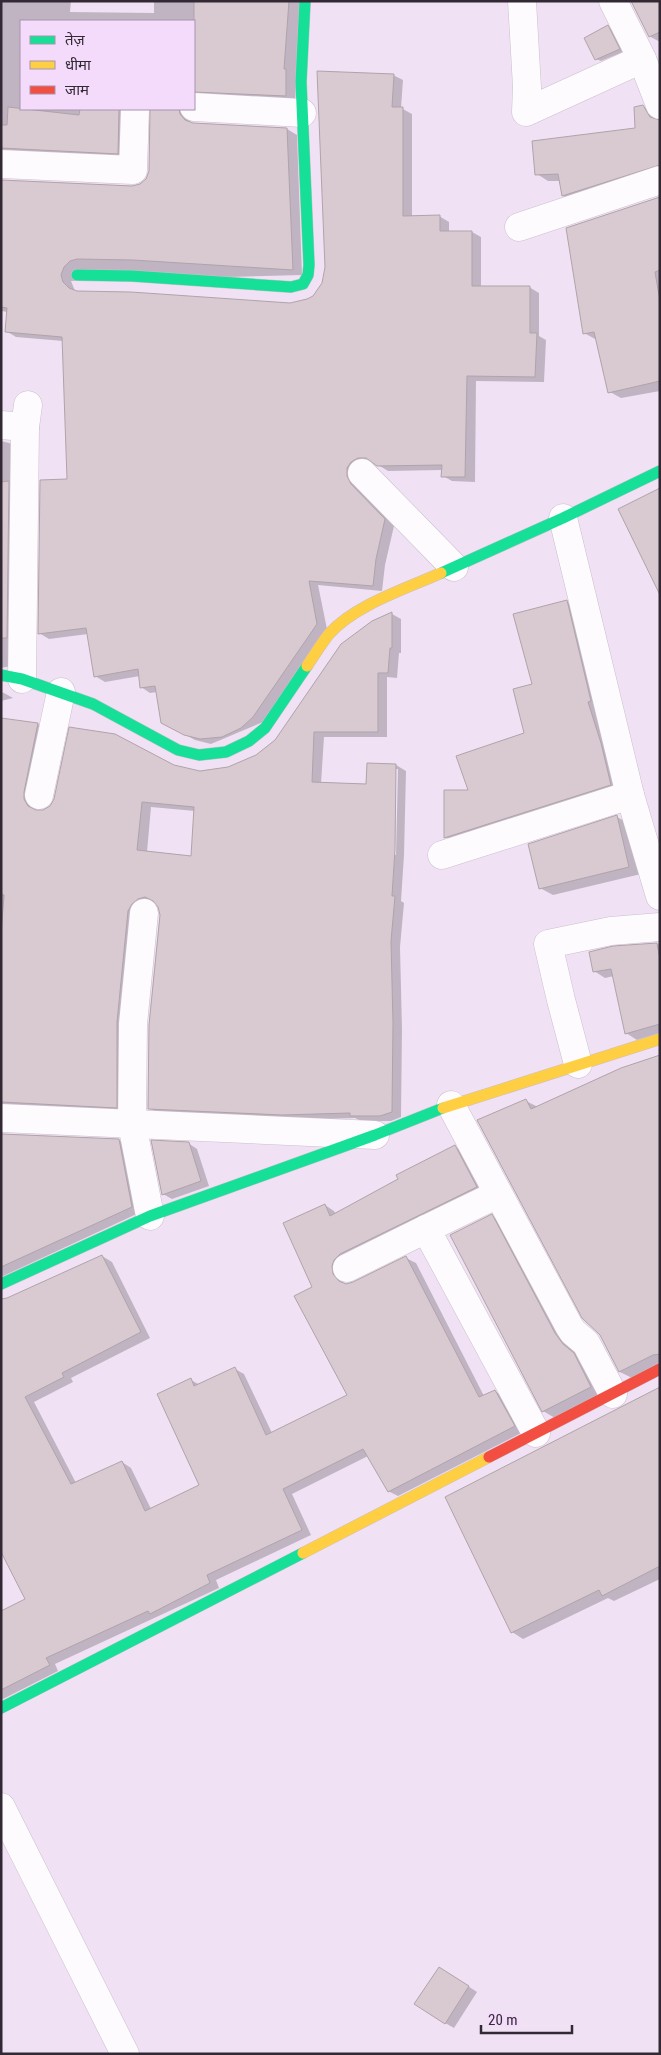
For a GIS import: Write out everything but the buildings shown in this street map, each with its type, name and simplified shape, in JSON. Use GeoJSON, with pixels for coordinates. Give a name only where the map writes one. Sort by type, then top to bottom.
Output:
{"type":"FeatureCollection","features":[{"type":"Feature","properties":{"kind":"street"},"geometry":{"type":"LineString","coordinates":[[76,275],[132,276],[291,287],[303,284],[308,275],[309,265],[301,82],[305,1]]}},
{"type":"Feature","properties":{"kind":"street"},"geometry":{"type":"LineString","coordinates":[[522,1],[527,87],[526,112],[642,59]]}},
{"type":"Feature","properties":{"kind":"street"},"geometry":{"type":"LineString","coordinates":[[613,1],[642,59],[660,105]]}},
{"type":"Feature","properties":{"kind":"street"},"geometry":{"type":"LineString","coordinates":[[195,106],[302,113]]}},
{"type":"Feature","properties":{"kind":"street"},"geometry":{"type":"LineString","coordinates":[[1,164],[133,170],[135,110]]}},
{"type":"Feature","properties":{"kind":"street"},"geometry":{"type":"LineString","coordinates":[[519,228],[660,180]]}},
{"type":"Feature","properties":{"kind":"street"},"geometry":{"type":"LineString","coordinates":[[18,419],[11,677],[93,704],[178,750],[199,755],[226,752],[249,741],[265,728],[329,634],[345,620],[365,607],[563,518],[660,471]]}},
{"type":"Feature","properties":{"kind":"street"},"geometry":{"type":"LineString","coordinates":[[362,473],[454,567]]}},
{"type":"Feature","properties":{"kind":"street"},"geometry":{"type":"LineString","coordinates":[[563,518],[630,795],[660,896]]}},
{"type":"Feature","properties":{"kind":"street"},"geometry":{"type":"LineString","coordinates":[[39,795],[61,692]]}},
{"type":"Feature","properties":{"kind":"street"},"geometry":{"type":"LineString","coordinates":[[442,855],[630,795]]}},
{"type":"Feature","properties":{"kind":"street"},"geometry":{"type":"LineString","coordinates":[[144,913],[133,1024],[132,1124],[150,1216]]}},
{"type":"Feature","properties":{"kind":"street"},"geometry":{"type":"LineString","coordinates":[[578,1064],[560,1000],[548,944],[611,930],[660,928]]}},
{"type":"Feature","properties":{"kind":"street"},"geometry":{"type":"LineString","coordinates":[[1,1284],[150,1216],[375,1135],[451,1105],[660,1039]]}},
{"type":"Feature","properties":{"kind":"street"},"geometry":{"type":"LineString","coordinates":[[451,1105],[569,1326],[586,1343],[612,1394]]}},
{"type":"Feature","properties":{"kind":"street"},"geometry":{"type":"LineString","coordinates":[[1,1118],[375,1135]]}},
{"type":"Feature","properties":{"kind":"street"},"geometry":{"type":"LineString","coordinates":[[347,1268],[498,1194]]}},
{"type":"Feature","properties":{"kind":"street"},"geometry":{"type":"LineString","coordinates":[[426,1229],[536,1433]]}},
{"type":"Feature","properties":{"kind":"street"},"geometry":{"type":"LineString","coordinates":[[1,1708],[660,1369]]}},
{"type":"Feature","properties":{"kind":"street"},"geometry":{"type":"LineString","coordinates":[[1,1807],[125,2054]]}},
{"type":"Feature","properties":{"kind":"traffic: fast"},"geometry":{"type":"LineString","coordinates":[[77,275],[132,276],[291,287],[303,284],[308,275],[309,265],[301,82],[305,1]]}},
{"type":"Feature","properties":{"kind":"traffic: fast"},"geometry":{"type":"LineString","coordinates":[[441,573],[563,518],[660,471]]}},
{"type":"Feature","properties":{"kind":"traffic: fast"},"geometry":{"type":"LineString","coordinates":[[1,675],[22,679],[93,704],[178,750],[199,755],[226,752],[249,741],[265,728],[307,666]]}},
{"type":"Feature","properties":{"kind":"traffic: fast"},"geometry":{"type":"LineString","coordinates":[[1,1284],[150,1216],[375,1135],[443,1108]]}},
{"type":"Feature","properties":{"kind":"traffic: fast"},"geometry":{"type":"LineString","coordinates":[[1,1708],[303,1553]]}},
{"type":"Feature","properties":{"kind":"traffic: slow"},"geometry":{"type":"LineString","coordinates":[[307,666],[329,634],[352,614],[441,573]]}},
{"type":"Feature","properties":{"kind":"traffic: slow"},"geometry":{"type":"LineString","coordinates":[[443,1108],[660,1039]]}},
{"type":"Feature","properties":{"kind":"traffic: slow"},"geometry":{"type":"LineString","coordinates":[[303,1553],[489,1457]]}},
{"type":"Feature","properties":{"kind":"traffic: jam"},"geometry":{"type":"LineString","coordinates":[[489,1457],[660,1369]]}}]}
